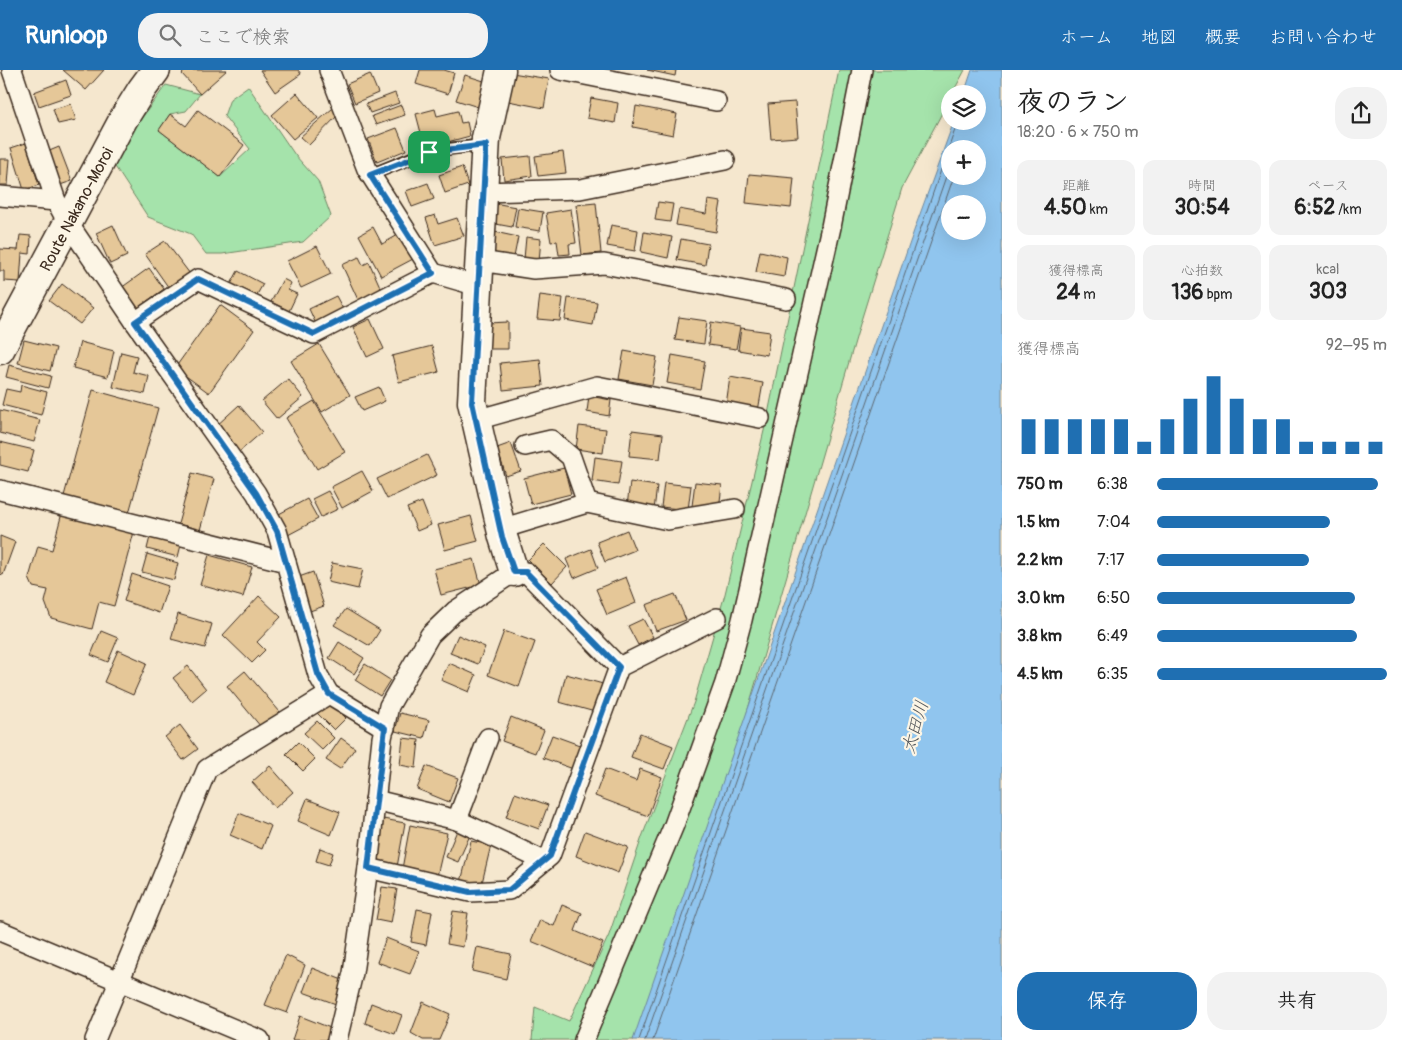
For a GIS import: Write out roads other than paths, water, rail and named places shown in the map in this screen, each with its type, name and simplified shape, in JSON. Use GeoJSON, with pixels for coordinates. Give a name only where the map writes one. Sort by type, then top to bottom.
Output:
{"type":"FeatureCollection","features":[{"type":"Feature","properties":{"kind":"street"},"geometry":{"type":"LineString","coordinates":[[12,70],[62,212],[135,322],[256,493],[277,531],[318,674],[329,694],[385,728]]}},
{"type":"Feature","properties":{"kind":"street"},"geometry":{"type":"LineString","coordinates":[[329,70],[370,175],[433,273]]}},
{"type":"Feature","properties":{"kind":"street"},"geometry":{"type":"LineString","coordinates":[[501,70],[486,145],[472,402],[501,529],[514,572]]}},
{"type":"Feature","properties":{"kind":"street"},"geometry":{"type":"LineString","coordinates":[[560,70],[716,101]]}},
{"type":"Feature","properties":{"kind":"street"},"geometry":{"type":"LineString","coordinates":[[584,1040],[674,826],[725,683],[742,620],[827,247],[862,70]]}},
{"type":"Feature","properties":{"kind":"street","name":"Route Nakano-Moroi"},"geometry":{"type":"LineString","coordinates":[[0,350],[62,212],[149,76]]}},
{"type":"Feature","properties":{"kind":"street"},"geometry":{"type":"LineString","coordinates":[[483,192],[580,189],[725,160]]}},
{"type":"Feature","properties":{"kind":"street"},"geometry":{"type":"LineString","coordinates":[[0,196],[62,212]]}},
{"type":"Feature","properties":{"kind":"street"},"geometry":{"type":"LineString","coordinates":[[135,322],[198,279],[314,334],[433,273],[479,273],[604,264],[786,299]]}},
{"type":"Feature","properties":{"kind":"street"},"geometry":{"type":"LineString","coordinates":[[476,420],[597,386],[760,418]]}},
{"type":"Feature","properties":{"kind":"street"},"geometry":{"type":"LineString","coordinates":[[526,446],[551,440],[571,457],[587,503]]}},
{"type":"Feature","properties":{"kind":"street"},"geometry":{"type":"LineString","coordinates":[[0,490],[286,562]]}},
{"type":"Feature","properties":{"kind":"street"},"geometry":{"type":"LineString","coordinates":[[501,529],[587,503],[668,520],[735,508]]}},
{"type":"Feature","properties":{"kind":"street"},"geometry":{"type":"LineString","coordinates":[[337,1040],[353,972],[389,706],[430,635],[454,611],[514,572],[526,572],[619,667]]}},
{"type":"Feature","properties":{"kind":"street"},"geometry":{"type":"LineString","coordinates":[[368,868],[470,892],[509,890],[550,856],[619,667],[717,618]]}},
{"type":"Feature","properties":{"kind":"street"},"geometry":{"type":"LineString","coordinates":[[95,1040],[207,769],[329,694]]}},
{"type":"Feature","properties":{"kind":"street"},"geometry":{"type":"LineString","coordinates":[[457,820],[488,738]]}},
{"type":"Feature","properties":{"kind":"street"},"geometry":{"type":"LineString","coordinates":[[375,800],[457,820],[544,861]]}},
{"type":"Feature","properties":{"kind":"street"},"geometry":{"type":"LineString","coordinates":[[0,931],[260,1040]]}},
{"type":"Feature","properties":{"kind":"lane"},"geometry":{"type":"LineString","coordinates":[[370,175],[429,152],[486,145]]}},
{"type":"Feature","properties":{"kind":"water","name":"太田川"},"geometry":{"type":"Polygon","coordinates":[[[972,70],[1002,70],[1002,1040],[633,1040],[941,157],[941,185],[986,185],[986,140],[947,140],[951,130],[986,130],[986,85],[967,85],[972,70]]]}}]}
